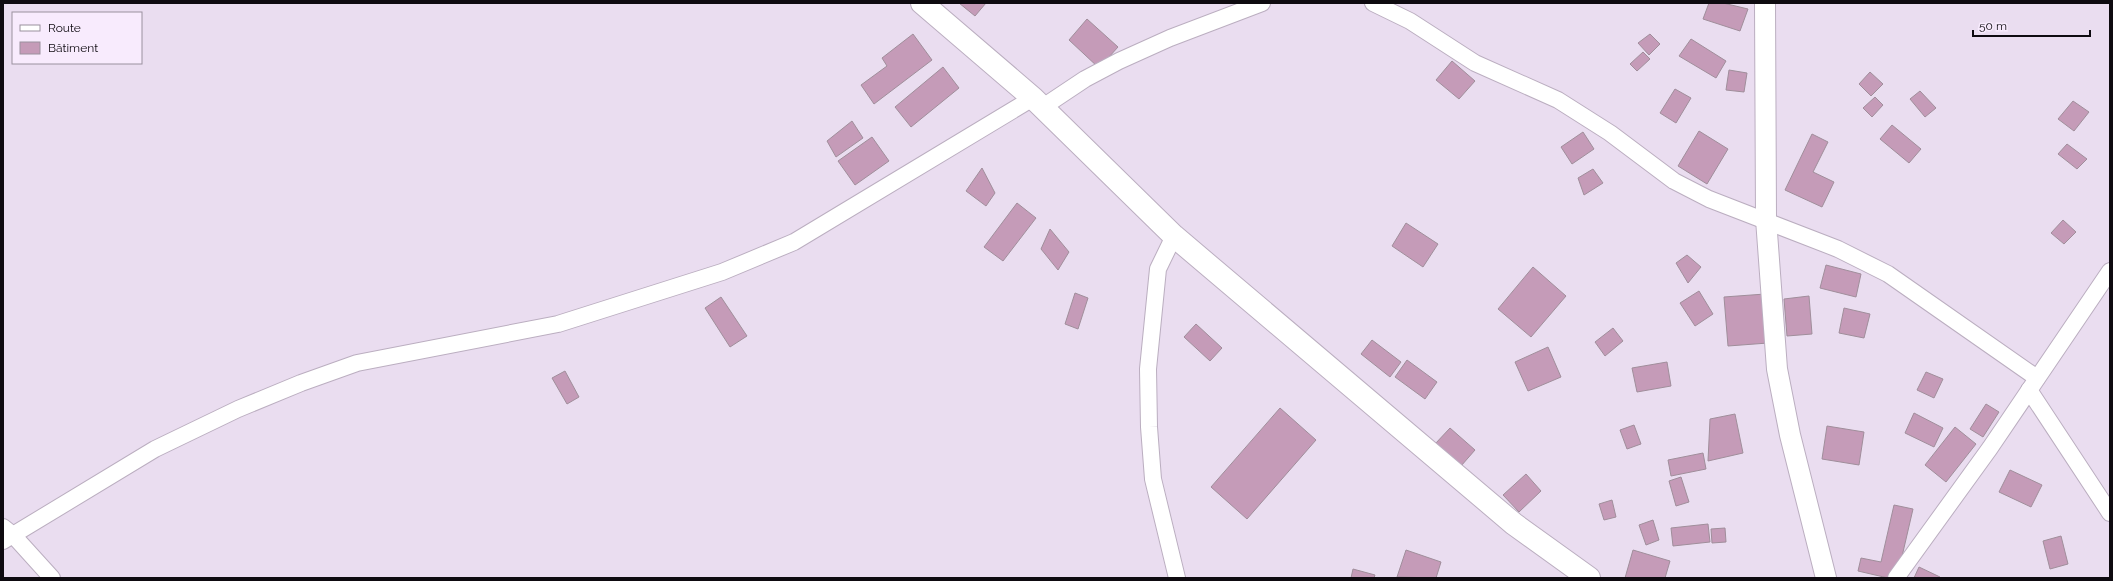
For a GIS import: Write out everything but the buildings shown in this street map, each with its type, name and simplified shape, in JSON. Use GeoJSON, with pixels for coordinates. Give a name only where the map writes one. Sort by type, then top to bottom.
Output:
{"type":"FeatureCollection","features":[{"type":"Feature","properties":{"kind":"main road"},"geometry":{"type":"LineString","coordinates":[[922,3],[1038,102],[1174,236],[1514,524],[1589,578]]}},
{"type":"Feature","properties":{"kind":"street"},"geometry":{"type":"LineString","coordinates":[[52,578],[6,535],[155,449],[238,409],[301,383],[358,363],[558,324],[722,272],[794,242],[1038,102],[1085,79],[1119,60],[1177,35],[1262,3]]}},
{"type":"Feature","properties":{"kind":"street"},"geometry":{"type":"LineString","coordinates":[[1373,3],[1410,21],[1475,63],[1558,100],[1610,133],[1674,181],[1709,199],[1838,249],[1888,274],[2033,384],[2110,513]]}},
{"type":"Feature","properties":{"kind":"street"},"geometry":{"type":"LineString","coordinates":[[1765,3],[1766,220],[1777,369],[1790,436],[1826,578]]}},
{"type":"Feature","properties":{"kind":"street"},"geometry":{"type":"LineString","coordinates":[[1174,236],[1158,269],[1148,369],[1149,427],[1153,478],[1177,578]]}},
{"type":"Feature","properties":{"kind":"street"},"geometry":{"type":"LineString","coordinates":[[1896,578],[1990,448],[2110,271]]}}]}
